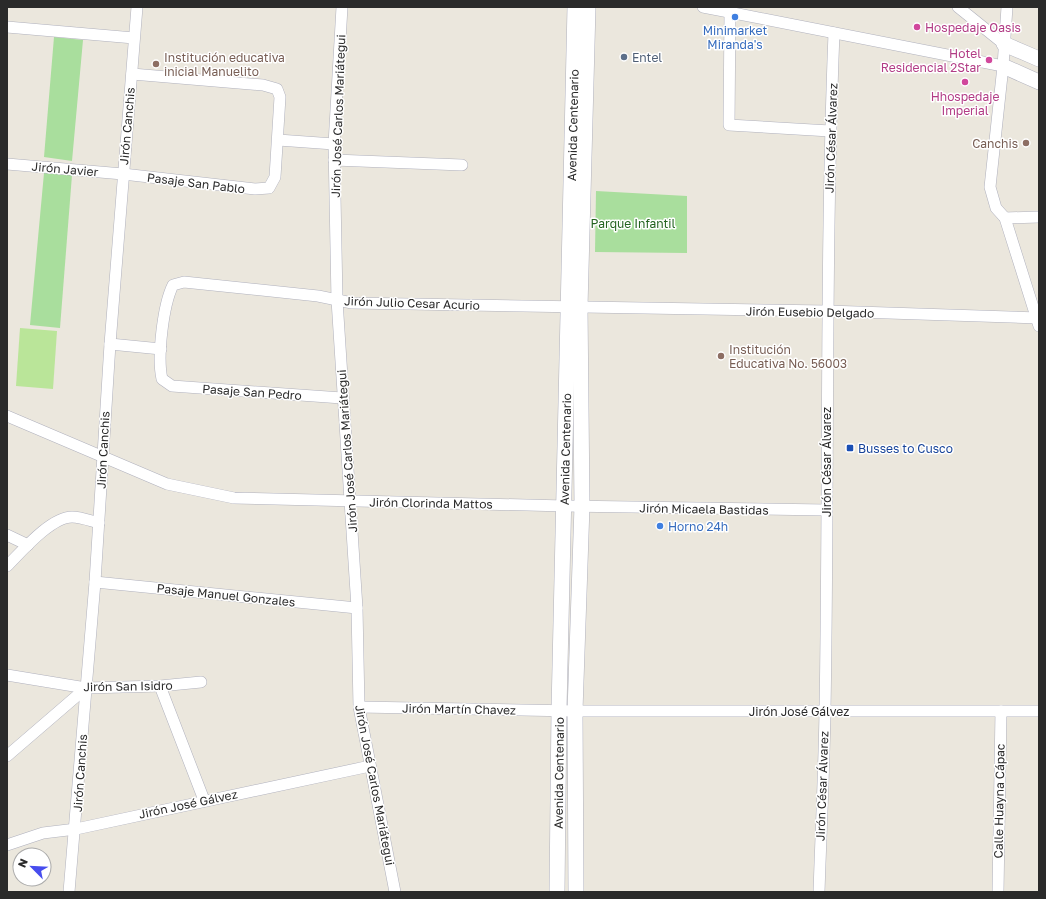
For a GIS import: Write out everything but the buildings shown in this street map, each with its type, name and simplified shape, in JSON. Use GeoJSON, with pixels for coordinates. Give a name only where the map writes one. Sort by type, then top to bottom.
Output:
{"type":"FeatureCollection","features":[{"type":"Feature","properties":{"kind":"street","name":"Jirón Canchis"},"geometry":{"type":"LineString","coordinates":[[69,892],[76,828],[95,582],[110,344],[137,7]]}},
{"type":"Feature","properties":{"kind":"street","name":"Jirón José Carlos Mariátegui"},"geometry":{"type":"LineString","coordinates":[[342,7],[334,144],[337,300],[342,398],[351,502],[357,608],[359,707],[395,892]]}},
{"type":"Feature","properties":{"kind":"street","name":"Avenida Centenario"},"geometry":{"type":"LineString","coordinates":[[557,892],[559,710],[565,506],[574,307],[575,7]]}},
{"type":"Feature","properties":{"kind":"street"},"geometry":{"type":"LineString","coordinates":[[576,892],[575,711],[582,506],[574,307],[588,7]]}},
{"type":"Feature","properties":{"kind":"street"},"geometry":{"type":"LineString","coordinates":[[704,7],[1003,66],[1039,82]]}},
{"type":"Feature","properties":{"kind":"street"},"geometry":{"type":"LineString","coordinates":[[958,7],[1004,44],[1039,59]]}},
{"type":"Feature","properties":{"kind":"street"},"geometry":{"type":"LineString","coordinates":[[1007,7],[1003,66],[990,186],[996,208],[1004,218],[1038,321]]}},
{"type":"Feature","properties":{"kind":"street"},"geometry":{"type":"LineString","coordinates":[[730,12],[729,125],[830,131]]}},
{"type":"Feature","properties":{"kind":"street"},"geometry":{"type":"LineString","coordinates":[[7,27],[134,38]]}},
{"type":"Feature","properties":{"kind":"street","name":"Jirón César Álvarez"},"geometry":{"type":"LineString","coordinates":[[819,892],[825,710],[827,311],[830,131],[834,33]]}},
{"type":"Feature","properties":{"kind":"street"},"geometry":{"type":"LineString","coordinates":[[132,74],[263,85],[277,89],[280,97],[278,140],[334,144]]}},
{"type":"Feature","properties":{"kind":"street","name":"Pasaje San Pablo"},"geometry":{"type":"LineString","coordinates":[[123,174],[255,189],[269,188],[276,177],[278,140]]}},
{"type":"Feature","properties":{"kind":"street"},"geometry":{"type":"LineString","coordinates":[[334,160],[462,165]]}},
{"type":"Feature","properties":{"kind":"street","name":"Jirón Javier"},"geometry":{"type":"LineString","coordinates":[[7,164],[123,174]]}},
{"type":"Feature","properties":{"kind":"street"},"geometry":{"type":"LineString","coordinates":[[1004,218],[1039,216]]}},
{"type":"Feature","properties":{"kind":"street","name":"Jirón Julio Cesar Acurio"},"geometry":{"type":"LineString","coordinates":[[161,349],[168,296],[174,285],[184,282],[318,296],[352,303],[574,307]]}},
{"type":"Feature","properties":{"kind":"street","name":"Jirón Eusebio Delgado"},"geometry":{"type":"LineString","coordinates":[[574,307],[827,311],[1038,321]]}},
{"type":"Feature","properties":{"kind":"street"},"geometry":{"type":"LineString","coordinates":[[110,344],[161,349]]}},
{"type":"Feature","properties":{"kind":"street","name":"Pasaje San Pedro"},"geometry":{"type":"LineString","coordinates":[[161,349],[160,369],[162,380],[172,386],[342,398]]}},
{"type":"Feature","properties":{"kind":"street","name":"Jirón Clorinda Mattos"},"geometry":{"type":"LineString","coordinates":[[7,416],[167,484],[208,494],[234,498],[351,502],[582,506]]}},
{"type":"Feature","properties":{"kind":"street","name":"Jirón Micaela Bastidas"},"geometry":{"type":"LineString","coordinates":[[582,506],[826,510]]}},
{"type":"Feature","properties":{"kind":"street"},"geometry":{"type":"LineString","coordinates":[[7,566],[28,545],[59,519],[73,517],[99,522]]}},
{"type":"Feature","properties":{"kind":"street"},"geometry":{"type":"LineString","coordinates":[[7,535],[28,545]]}},
{"type":"Feature","properties":{"kind":"street","name":"Pasaje Manuel Gonzales"},"geometry":{"type":"LineString","coordinates":[[95,582],[357,608]]}},
{"type":"Feature","properties":{"kind":"street","name":"Jirón San Isidro"},"geometry":{"type":"LineString","coordinates":[[7,675],[40,682],[86,688],[160,686],[201,682]]}},
{"type":"Feature","properties":{"kind":"street"},"geometry":{"type":"LineString","coordinates":[[160,686],[204,800]]}},
{"type":"Feature","properties":{"kind":"street"},"geometry":{"type":"LineString","coordinates":[[7,756],[86,688]]}},
{"type":"Feature","properties":{"kind":"street","name":"Jirón Martín Chavez"},"geometry":{"type":"LineString","coordinates":[[359,707],[559,710]]}},
{"type":"Feature","properties":{"kind":"street","name":"Jirón José Gálvez"},"geometry":{"type":"LineString","coordinates":[[559,710],[1039,711]]}},
{"type":"Feature","properties":{"kind":"street","name":"Calle Huayna Cápac"},"geometry":{"type":"LineString","coordinates":[[998,892],[1001,711]]}},
{"type":"Feature","properties":{"kind":"street","name":"Jirón José Gálvez"},"geometry":{"type":"LineString","coordinates":[[7,845],[43,833],[76,828],[370,766]]}},
{"type":"Feature","properties":{"kind":"green space"},"geometry":{"type":"Polygon","coordinates":[[[54,37],[83,40],[72,161],[44,157],[54,37]]]}},
{"type":"Feature","properties":{"kind":"green space"},"geometry":{"type":"Polygon","coordinates":[[[44,173],[72,175],[60,328],[30,325],[44,173]]]}},
{"type":"Feature","properties":{"kind":"green space","name":"Parque Infantil"},"geometry":{"type":"Polygon","coordinates":[[[596,191],[687,196],[687,253],[595,252],[596,191]]]}},
{"type":"Feature","properties":{"kind":"green space"},"geometry":{"type":"Polygon","coordinates":[[[20,328],[57,331],[53,389],[16,386],[20,328]]]}},
{"type":"Feature","properties":{"kind":"place","name":"Minimarket Miranda's"},"geometry":{"type":"Point","coordinates":[735,17]}},
{"type":"Feature","properties":{"kind":"place","name":"Hospedaje Oasis"},"geometry":{"type":"Point","coordinates":[917,27]}},
{"type":"Feature","properties":{"kind":"place","name":"Entel"},"geometry":{"type":"Point","coordinates":[624,57]}},
{"type":"Feature","properties":{"kind":"place","name":"Hotel Residencial 2Star"},"geometry":{"type":"Point","coordinates":[989,60]}},
{"type":"Feature","properties":{"kind":"place","name":"Institución educativa inicial Manuelito"},"geometry":{"type":"Point","coordinates":[156,64]}},
{"type":"Feature","properties":{"kind":"place","name":"Hhospedaje Imperial"},"geometry":{"type":"Point","coordinates":[965,82]}},
{"type":"Feature","properties":{"kind":"place","name":"Canchis"},"geometry":{"type":"Point","coordinates":[1026,143]}},
{"type":"Feature","properties":{"kind":"place","name":"Institución Educativa No. 56003"},"geometry":{"type":"Point","coordinates":[721,356]}},
{"type":"Feature","properties":{"kind":"place","name":"Busses to Cusco"},"geometry":{"type":"Point","coordinates":[850,448]}},
{"type":"Feature","properties":{"kind":"place","name":"Horno 24h"},"geometry":{"type":"Point","coordinates":[660,526]}}]}
